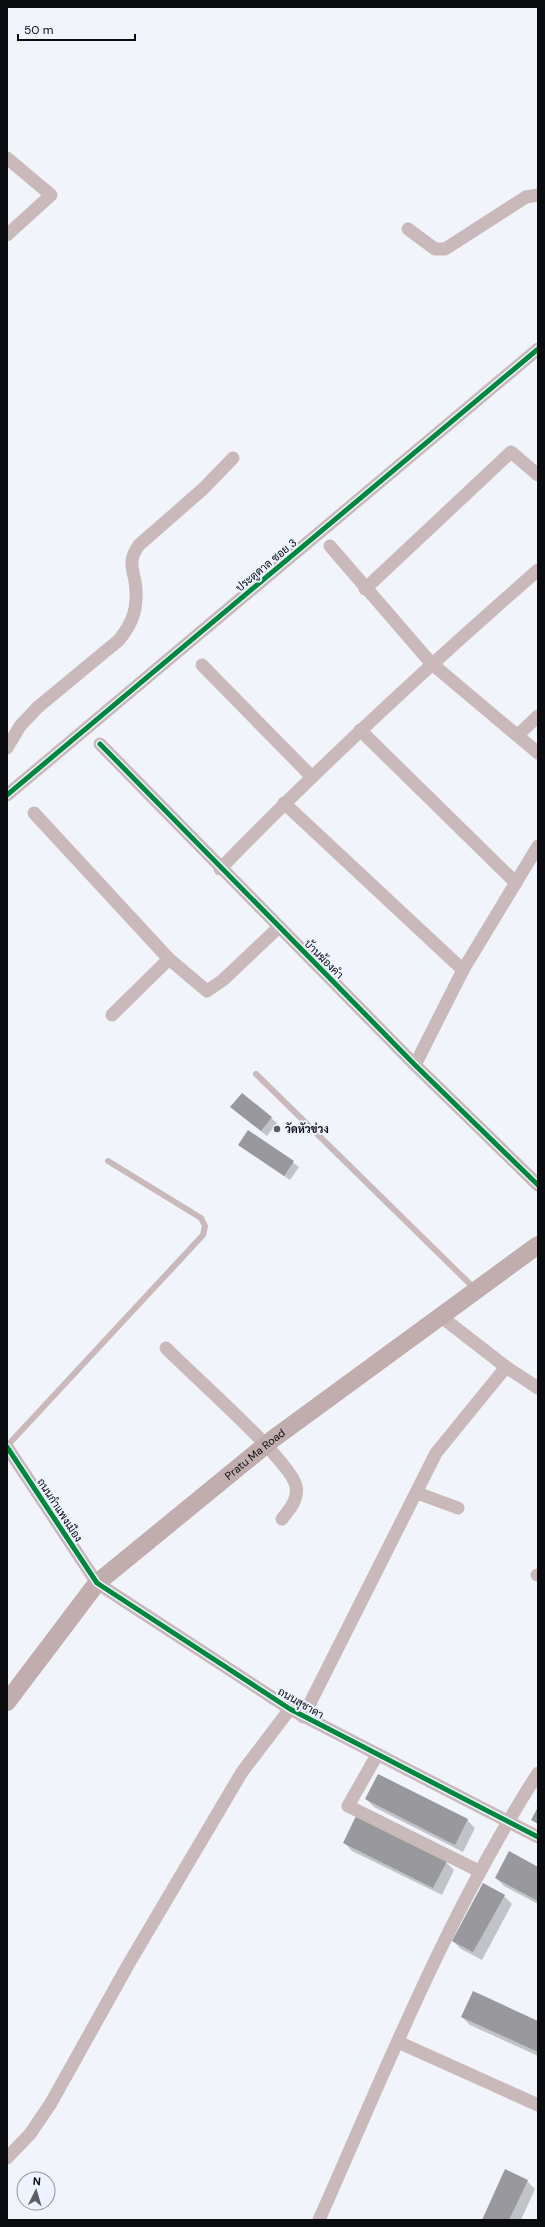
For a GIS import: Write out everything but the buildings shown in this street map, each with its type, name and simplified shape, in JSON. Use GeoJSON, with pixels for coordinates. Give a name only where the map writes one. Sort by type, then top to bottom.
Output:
{"type":"FeatureCollection","features":[{"type":"Feature","properties":{"kind":"main road","name":"Pratu Ma Road"},"geometry":{"type":"LineString","coordinates":[[7,1702],[97,1583],[265,1445],[440,1315],[538,1245]]}},
{"type":"Feature","properties":{"kind":"street"},"geometry":{"type":"LineString","coordinates":[[7,158],[51,195],[7,235]]}},
{"type":"Feature","properties":{"kind":"street"},"geometry":{"type":"LineString","coordinates":[[408,229],[435,249],[445,250],[526,197],[538,195]]}},
{"type":"Feature","properties":{"kind":"street","name":"ประตูดาล ซอย 3"},"geometry":{"type":"LineString","coordinates":[[7,795],[538,349]]}},
{"type":"Feature","properties":{"kind":"street"},"geometry":{"type":"LineString","coordinates":[[365,589],[510,452],[538,475]]}},
{"type":"Feature","properties":{"kind":"street"},"geometry":{"type":"LineString","coordinates":[[7,748],[20,726],[38,707],[119,640],[128,629],[136,608],[136,591],[131,563],[134,552],[139,545],[203,489],[233,458]]}},
{"type":"Feature","properties":{"kind":"street"},"geometry":{"type":"LineString","coordinates":[[330,546],[365,589],[431,663],[538,753]]}},
{"type":"Feature","properties":{"kind":"street"},"geometry":{"type":"LineString","coordinates":[[220,869],[284,803],[431,663],[538,570]]}},
{"type":"Feature","properties":{"kind":"street"},"geometry":{"type":"LineString","coordinates":[[202,665],[312,776]]}},
{"type":"Feature","properties":{"kind":"street"},"geometry":{"type":"LineString","coordinates":[[518,735],[538,716]]}},
{"type":"Feature","properties":{"kind":"street"},"geometry":{"type":"LineString","coordinates":[[360,730],[516,883]]}},
{"type":"Feature","properties":{"kind":"street","name":"บ้านฆ้องคำ"},"geometry":{"type":"LineString","coordinates":[[100,744],[220,869],[415,1065],[538,1185]]}},
{"type":"Feature","properties":{"kind":"street"},"geometry":{"type":"LineString","coordinates":[[284,803],[464,970]]}},
{"type":"Feature","properties":{"kind":"street"},"geometry":{"type":"LineString","coordinates":[[34,813],[170,959],[207,991],[210,991],[279,927]]}},
{"type":"Feature","properties":{"kind":"street"},"geometry":{"type":"LineString","coordinates":[[415,1065],[464,970],[538,846]]}},
{"type":"Feature","properties":{"kind":"street"},"geometry":{"type":"LineString","coordinates":[[112,1015],[170,959]]}},
{"type":"Feature","properties":{"kind":"street"},"geometry":{"type":"LineString","coordinates":[[440,1315],[506,1367],[538,1388]]}},
{"type":"Feature","properties":{"kind":"street"},"geometry":{"type":"LineString","coordinates":[[166,1348],[265,1445],[290,1475],[296,1488],[291,1507],[282,1519]]}},
{"type":"Feature","properties":{"kind":"street"},"geometry":{"type":"LineString","coordinates":[[303,1717],[418,1493],[436,1453],[506,1367]]}},
{"type":"Feature","properties":{"kind":"street","name":"ถนนกำแพงเมือง"},"geometry":{"type":"LineString","coordinates":[[7,1447],[97,1583]]}},
{"type":"Feature","properties":{"kind":"street"},"geometry":{"type":"LineString","coordinates":[[418,1493],[458,1508]]}},
{"type":"Feature","properties":{"kind":"street","name":"ถนนสุชาดา"},"geometry":{"type":"LineString","coordinates":[[97,1583],[303,1717],[538,1837]]}},
{"type":"Feature","properties":{"kind":"street"},"geometry":{"type":"LineString","coordinates":[[7,2158],[30,2134],[51,2103],[132,1958],[238,1778],[290,1709]]}},
{"type":"Feature","properties":{"kind":"street"},"geometry":{"type":"LineString","coordinates":[[377,1755],[348,1806],[479,1872]]}},
{"type":"Feature","properties":{"kind":"street"},"geometry":{"type":"LineString","coordinates":[[319,2220],[398,2042],[479,1872],[506,1822],[538,1773]]}},
{"type":"Feature","properties":{"kind":"street"},"geometry":{"type":"LineString","coordinates":[[398,2042],[538,2104]]}},
{"type":"Feature","properties":{"kind":"lane"},"geometry":{"type":"LineString","coordinates":[[256,1074],[476,1290]]}},
{"type":"Feature","properties":{"kind":"lane"},"geometry":{"type":"LineString","coordinates":[[7,1447],[203,1235],[205,1226],[201,1218],[108,1161]]}},
{"type":"Feature","properties":{"kind":"cycle path"},"geometry":{"type":"LineString","coordinates":[[7,795],[538,349]]}},
{"type":"Feature","properties":{"kind":"cycle path"},"geometry":{"type":"LineString","coordinates":[[100,744],[415,1065],[538,1185]]}},
{"type":"Feature","properties":{"kind":"cycle path"},"geometry":{"type":"LineString","coordinates":[[7,1447],[97,1583],[290,1709],[538,1837]]}},
{"type":"Feature","properties":{"kind":"place","name":"วัดหัวข่วง"},"geometry":{"type":"Point","coordinates":[277,1129]}}]}
